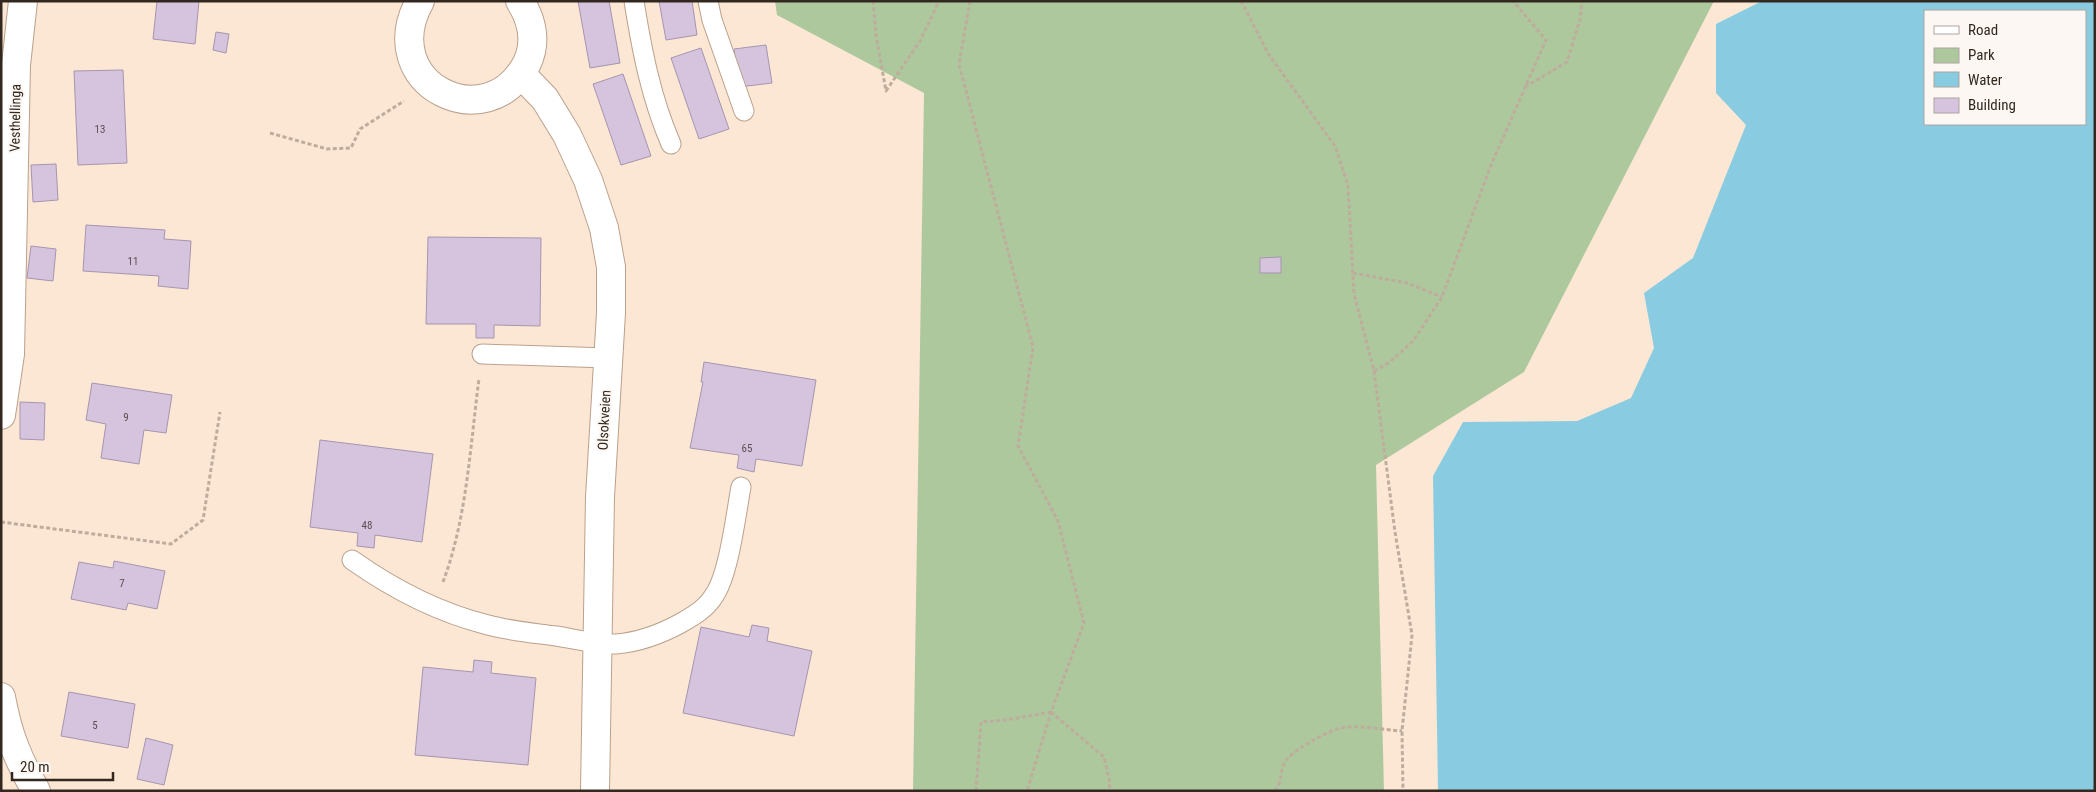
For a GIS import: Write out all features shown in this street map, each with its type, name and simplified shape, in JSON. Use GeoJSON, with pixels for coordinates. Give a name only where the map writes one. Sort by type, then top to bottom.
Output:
{"type":"FeatureCollection","features":[{"type":"Feature","properties":{"kind":"street","name":"Vesthellinga"},"geometry":{"type":"LineString","coordinates":[[1,415],[10,354],[16,65],[23,1]]}},
{"type":"Feature","properties":{"kind":"street"},"geometry":{"type":"LineString","coordinates":[[420,1],[412,17],[408,36],[411,55],[419,73],[433,87],[450,96],[470,100],[490,96],[507,88],[521,74],[531,54],[533,34],[528,13],[520,1]]}},
{"type":"Feature","properties":{"kind":"street","name":"Olsokveien"},"geometry":{"type":"LineString","coordinates":[[521,74],[545,99],[567,135],[588,180],[604,228],[611,268],[612,313],[600,497],[596,643],[595,791]]}},
{"type":"Feature","properties":{"kind":"street"},"geometry":{"type":"LineString","coordinates":[[1,697],[10,737],[21,765],[36,791]]}},
{"type":"Feature","properties":{"kind":"lane"},"geometry":{"type":"LineString","coordinates":[[634,1],[649,83],[671,144]]}},
{"type":"Feature","properties":{"kind":"lane"},"geometry":{"type":"LineString","coordinates":[[708,1],[712,20],[744,111]]}},
{"type":"Feature","properties":{"kind":"lane"},"geometry":{"type":"LineString","coordinates":[[482,354],[608,358]]}},
{"type":"Feature","properties":{"kind":"lane"},"geometry":{"type":"LineString","coordinates":[[352,560],[374,576],[434,606],[489,626],[596,643],[616,644],[645,639],[671,628],[701,611],[716,594],[723,578],[741,487]]}},
{"type":"Feature","properties":{"kind":"path"},"geometry":{"type":"LineString","coordinates":[[873,1],[876,35],[886,91],[920,41],[939,1]]}},
{"type":"Feature","properties":{"kind":"path"},"geometry":{"type":"LineString","coordinates":[[970,1],[959,64],[1033,347],[1018,446],[1058,521],[1084,623],[1052,712],[1027,791]]}},
{"type":"Feature","properties":{"kind":"path"},"geometry":{"type":"LineString","coordinates":[[1241,1],[1269,55],[1335,146],[1348,186],[1354,294],[1374,371],[1395,532],[1412,635],[1402,731],[1403,791]]}},
{"type":"Feature","properties":{"kind":"path"},"geometry":{"type":"LineString","coordinates":[[1374,371],[1390,362],[1413,341],[1442,297],[1491,165],[1546,40],[1513,1]]}},
{"type":"Feature","properties":{"kind":"path"},"geometry":{"type":"LineString","coordinates":[[1525,87],[1567,62],[1580,19],[1582,1]]}},
{"type":"Feature","properties":{"kind":"path"},"geometry":{"type":"LineString","coordinates":[[270,133],[328,150],[351,148],[360,129],[406,100],[433,87]]}},
{"type":"Feature","properties":{"kind":"path"},"geometry":{"type":"LineString","coordinates":[[1353,273],[1406,283],[1442,297]]}},
{"type":"Feature","properties":{"kind":"path"},"geometry":{"type":"LineString","coordinates":[[434,606],[448,567],[464,503],[482,354]]}},
{"type":"Feature","properties":{"kind":"path"},"geometry":{"type":"LineString","coordinates":[[1,522],[171,544],[203,520],[220,412]]}},
{"type":"Feature","properties":{"kind":"path"},"geometry":{"type":"LineString","coordinates":[[976,791],[981,722],[1007,720],[1052,712]]}},
{"type":"Feature","properties":{"kind":"path"},"geometry":{"type":"LineString","coordinates":[[1052,712],[1104,757],[1110,791]]}},
{"type":"Feature","properties":{"kind":"path"},"geometry":{"type":"LineString","coordinates":[[1276,791],[1280,785],[1280,772],[1288,759],[1311,741],[1346,726],[1402,731]]}},
{"type":"Feature","properties":{"kind":"green space"},"geometry":{"type":"Polygon","coordinates":[[[775,1],[1714,1],[1524,372],[1376,465],[1384,791],[913,791],[924,93],[777,15],[775,1]]]}},
{"type":"Feature","properties":{"kind":"water"},"geometry":{"type":"Polygon","coordinates":[[[1762,1],[2095,1],[2095,791],[1438,791],[1433,476],[1463,422],[1577,421],[1631,398],[1654,348],[1644,293],[1693,258],[1746,125],[1716,93],[1716,24],[1762,1]]]}},
{"type":"Feature","properties":{"kind":"building"},"geometry":{"type":"Polygon","coordinates":[[[157,1],[199,1],[195,44],[153,39],[157,1]]]}},
{"type":"Feature","properties":{"kind":"building"},"geometry":{"type":"Polygon","coordinates":[[[578,1],[609,1],[620,63],[590,68],[578,1]]]}},
{"type":"Feature","properties":{"kind":"building"},"geometry":{"type":"Polygon","coordinates":[[[659,1],[692,1],[697,35],[666,40],[659,1]]]}},
{"type":"Feature","properties":{"kind":"building"},"geometry":{"type":"Polygon","coordinates":[[[216,32],[229,34],[226,53],[213,50],[216,32]]]}},
{"type":"Feature","properties":{"kind":"building"},"geometry":{"type":"Polygon","coordinates":[[[766,45],[772,83],[739,87],[734,49],[766,45]]]}},
{"type":"Feature","properties":{"kind":"building"},"geometry":{"type":"Polygon","coordinates":[[[701,48],[729,129],[699,139],[671,58],[701,48]]]}},
{"type":"Feature","properties":{"kind":"building"},"geometry":{"type":"Polygon","coordinates":[[[123,70],[127,163],[78,165],[74,71],[123,70]]]}},
{"type":"Feature","properties":{"kind":"building"},"geometry":{"type":"Polygon","coordinates":[[[623,74],[651,156],[621,165],[593,84],[623,74]]]}},
{"type":"Feature","properties":{"kind":"building"},"geometry":{"type":"Polygon","coordinates":[[[56,164],[58,200],[33,202],[31,165],[56,164]]]}},
{"type":"Feature","properties":{"kind":"building"},"geometry":{"type":"Polygon","coordinates":[[[86,225],[165,230],[164,239],[191,241],[188,289],[158,286],[159,276],[83,271],[86,225]]]}},
{"type":"Feature","properties":{"kind":"building"},"geometry":{"type":"Polygon","coordinates":[[[428,237],[541,238],[540,326],[494,325],[494,338],[476,338],[476,324],[426,324],[428,237]]]}},
{"type":"Feature","properties":{"kind":"building"},"geometry":{"type":"Polygon","coordinates":[[[31,246],[56,249],[53,281],[27,278],[31,246]]]}},
{"type":"Feature","properties":{"kind":"building"},"geometry":{"type":"Polygon","coordinates":[[[1281,257],[1281,273],[1260,273],[1260,258],[1281,257]]]}},
{"type":"Feature","properties":{"kind":"building"},"geometry":{"type":"Polygon","coordinates":[[[704,362],[816,380],[802,466],[756,459],[754,472],[737,468],[739,455],[690,448],[703,382],[701,382],[704,362]]]}},
{"type":"Feature","properties":{"kind":"building"},"geometry":{"type":"Polygon","coordinates":[[[92,383],[172,395],[166,433],[144,430],[139,464],[101,458],[106,424],[86,420],[92,383]]]}},
{"type":"Feature","properties":{"kind":"building"},"geometry":{"type":"Polygon","coordinates":[[[20,402],[45,403],[44,440],[20,439],[20,402]]]}},
{"type":"Feature","properties":{"kind":"building"},"geometry":{"type":"Polygon","coordinates":[[[320,440],[433,454],[422,542],[375,535],[374,548],[357,546],[358,533],[310,527],[320,440]]]}},
{"type":"Feature","properties":{"kind":"building"},"geometry":{"type":"Polygon","coordinates":[[[114,561],[165,571],[157,609],[128,603],[126,610],[71,599],[79,562],[113,568],[114,561]]]}},
{"type":"Feature","properties":{"kind":"building"},"geometry":{"type":"Polygon","coordinates":[[[752,625],[769,628],[767,641],[812,651],[794,736],[683,713],[701,627],[749,637],[752,625]]]}},
{"type":"Feature","properties":{"kind":"building"},"geometry":{"type":"Polygon","coordinates":[[[474,660],[492,662],[491,673],[536,678],[528,765],[415,755],[423,667],[473,672],[474,660]]]}},
{"type":"Feature","properties":{"kind":"building"},"geometry":{"type":"Polygon","coordinates":[[[69,692],[135,704],[128,748],[61,736],[69,692]]]}},
{"type":"Feature","properties":{"kind":"building"},"geometry":{"type":"Polygon","coordinates":[[[146,738],[173,745],[164,785],[137,779],[146,738]]]}}]}
